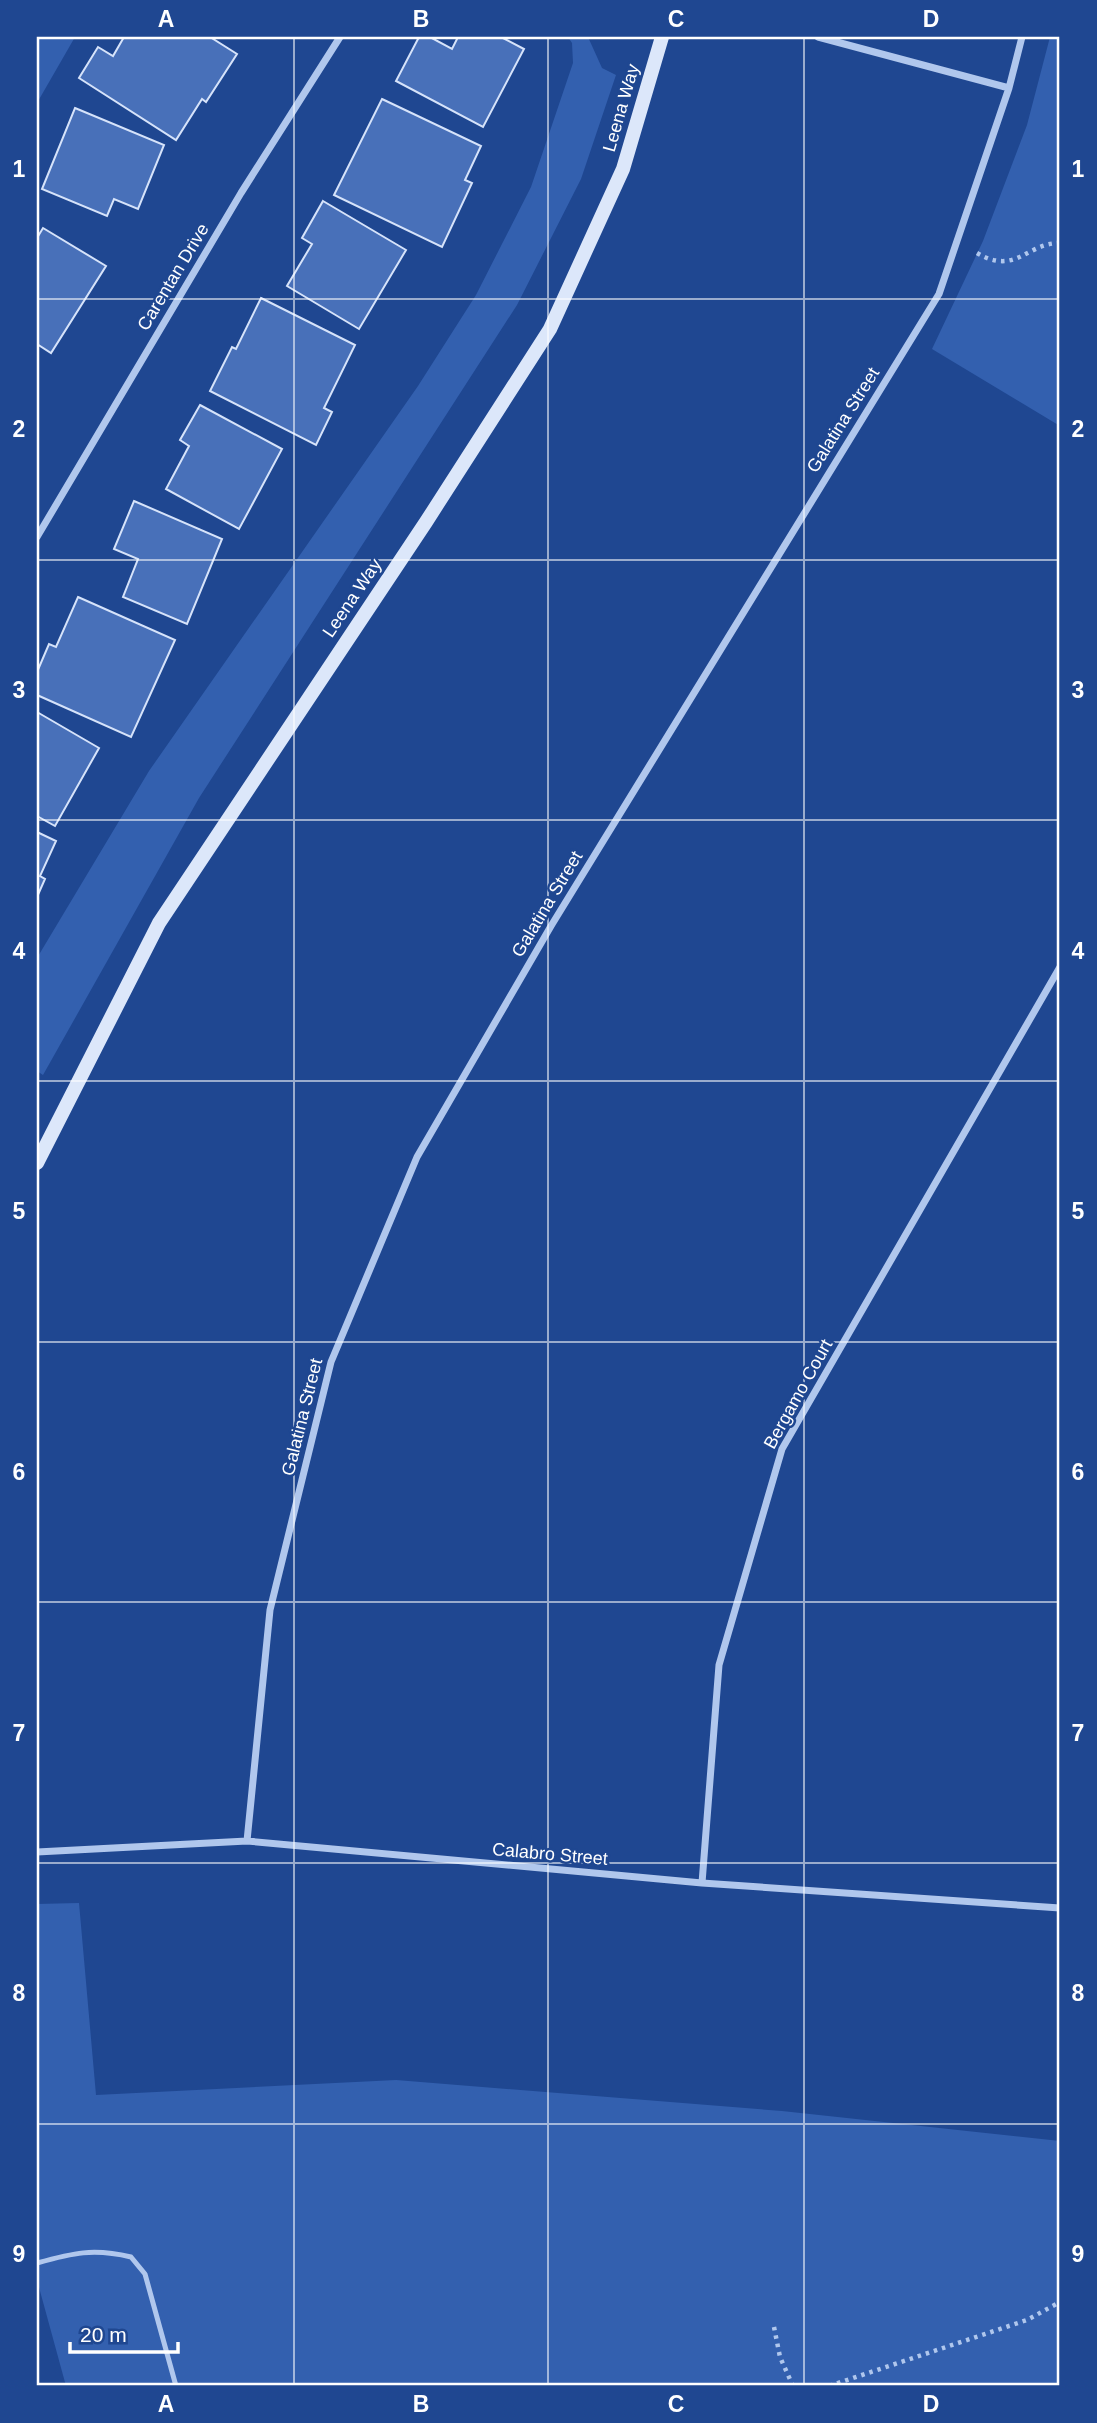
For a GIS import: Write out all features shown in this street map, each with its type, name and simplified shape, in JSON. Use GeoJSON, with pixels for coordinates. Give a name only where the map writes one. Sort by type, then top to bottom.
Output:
{"type":"FeatureCollection","features":[{"type":"Feature","properties":{"kind":"street","name":"Carentan Drive"},"geometry":{"type":"LineString","coordinates":[[37,537],[241,193],[340,37]]}},
{"type":"Feature","properties":{"kind":"street","name":"Leena Way"},"geometry":{"type":"LineString","coordinates":[[37,1162],[159,923],[426,522],[550,329],[623,169],[662,37]]}},
{"type":"Feature","properties":{"kind":"street"},"geometry":{"type":"LineString","coordinates":[[818,37],[1009,88]]}},
{"type":"Feature","properties":{"kind":"street","name":"Galatina Street"},"geometry":{"type":"LineString","coordinates":[[247,1841],[270,1610],[331,1362],[416,1157],[558,914],[939,294],[1009,88],[1022,37]]}},
{"type":"Feature","properties":{"kind":"street","name":"Bergamo Court"},"geometry":{"type":"LineString","coordinates":[[702,1883],[719,1665],[782,1450],[1060,968]]}},
{"type":"Feature","properties":{"kind":"street","name":"Calabro Street"},"geometry":{"type":"LineString","coordinates":[[37,1852],[247,1841],[702,1883],[1060,1908]]}},
{"type":"Feature","properties":{"kind":"lane"},"geometry":{"type":"LineString","coordinates":[[37,2263],[83,2250],[108,2251],[131,2257],[145,2274],[176,2386]]}},
{"type":"Feature","properties":{"kind":"path"},"geometry":{"type":"LineString","coordinates":[[956,243],[989,261],[1016,261],[1030,252],[1060,243]]}},
{"type":"Feature","properties":{"kind":"path"},"geometry":{"type":"LineString","coordinates":[[829,2386],[1027,2320],[1060,2302]]}},
{"type":"Feature","properties":{"kind":"path"},"geometry":{"type":"LineString","coordinates":[[774,2328],[778,2349],[793,2386]]}},
{"type":"Feature","properties":{"kind":"shaded area"},"geometry":{"type":"Polygon","coordinates":[[[37,37],[75,37],[37,103],[37,37]]]}},
{"type":"Feature","properties":{"kind":"shaded area"},"geometry":{"type":"Polygon","coordinates":[[[568,37],[588,37],[602,68],[616,75],[581,179],[517,305],[199,798],[43,1075],[37,1071],[37,958],[149,771],[418,386],[476,295],[531,187],[573,63],[572,43],[568,37]]]}},
{"type":"Feature","properties":{"kind":"shaded area"},"geometry":{"type":"Polygon","coordinates":[[[1050,37],[1060,37],[1060,426],[932,349],[983,241],[1027,125],[1050,37]]]}},
{"type":"Feature","properties":{"kind":"shaded area"},"geometry":{"type":"Polygon","coordinates":[[[79,1903],[96,2095],[396,2080],[782,2111],[1060,2141],[1060,2386],[66,2386],[37,2280],[37,1904],[79,1903]]]}},
{"type":"Feature","properties":{"kind":"building"},"geometry":{"type":"Polygon","coordinates":[[[124,37],[210,37],[237,54],[206,102],[202,99],[176,140],[79,78],[98,47],[113,56],[124,37]]]}},
{"type":"Feature","properties":{"kind":"building"},"geometry":{"type":"Polygon","coordinates":[[[419,37],[430,37],[452,49],[458,37],[501,37],[524,49],[483,127],[396,81],[419,37]]]}},
{"type":"Feature","properties":{"kind":"building"},"geometry":{"type":"Polygon","coordinates":[[[382,99],[481,146],[465,180],[472,183],[442,247],[334,195],[382,99]]]}},
{"type":"Feature","properties":{"kind":"building"},"geometry":{"type":"Polygon","coordinates":[[[75,108],[164,145],[138,209],[114,199],[107,216],[42,189],[75,108]]]}},
{"type":"Feature","properties":{"kind":"building"},"geometry":{"type":"Polygon","coordinates":[[[323,201],[406,250],[359,329],[287,286],[312,244],[302,238],[323,201]]]}},
{"type":"Feature","properties":{"kind":"building"},"geometry":{"type":"Polygon","coordinates":[[[43,228],[106,266],[51,353],[37,344],[37,238],[43,228]]]}},
{"type":"Feature","properties":{"kind":"building"},"geometry":{"type":"Polygon","coordinates":[[[261,298],[355,345],[324,408],[332,412],[316,445],[210,391],[232,347],[236,349],[261,298]]]}},
{"type":"Feature","properties":{"kind":"building"},"geometry":{"type":"Polygon","coordinates":[[[200,405],[282,449],[239,529],[166,489],[189,446],[180,440],[200,405]]]}},
{"type":"Feature","properties":{"kind":"building"},"geometry":{"type":"Polygon","coordinates":[[[134,501],[222,539],[187,624],[123,597],[138,559],[114,549],[134,501]]]}},
{"type":"Feature","properties":{"kind":"building"},"geometry":{"type":"Polygon","coordinates":[[[78,597],[175,640],[131,737],[37,695],[37,672],[49,644],[56,647],[78,597]]]}},
{"type":"Feature","properties":{"kind":"building"},"geometry":{"type":"Polygon","coordinates":[[[37,712],[99,748],[55,826],[37,816],[37,712]]]}},
{"type":"Feature","properties":{"kind":"building"},"geometry":{"type":"Polygon","coordinates":[[[37,832],[56,841],[40,876],[45,879],[37,897],[37,832]]]}}]}
